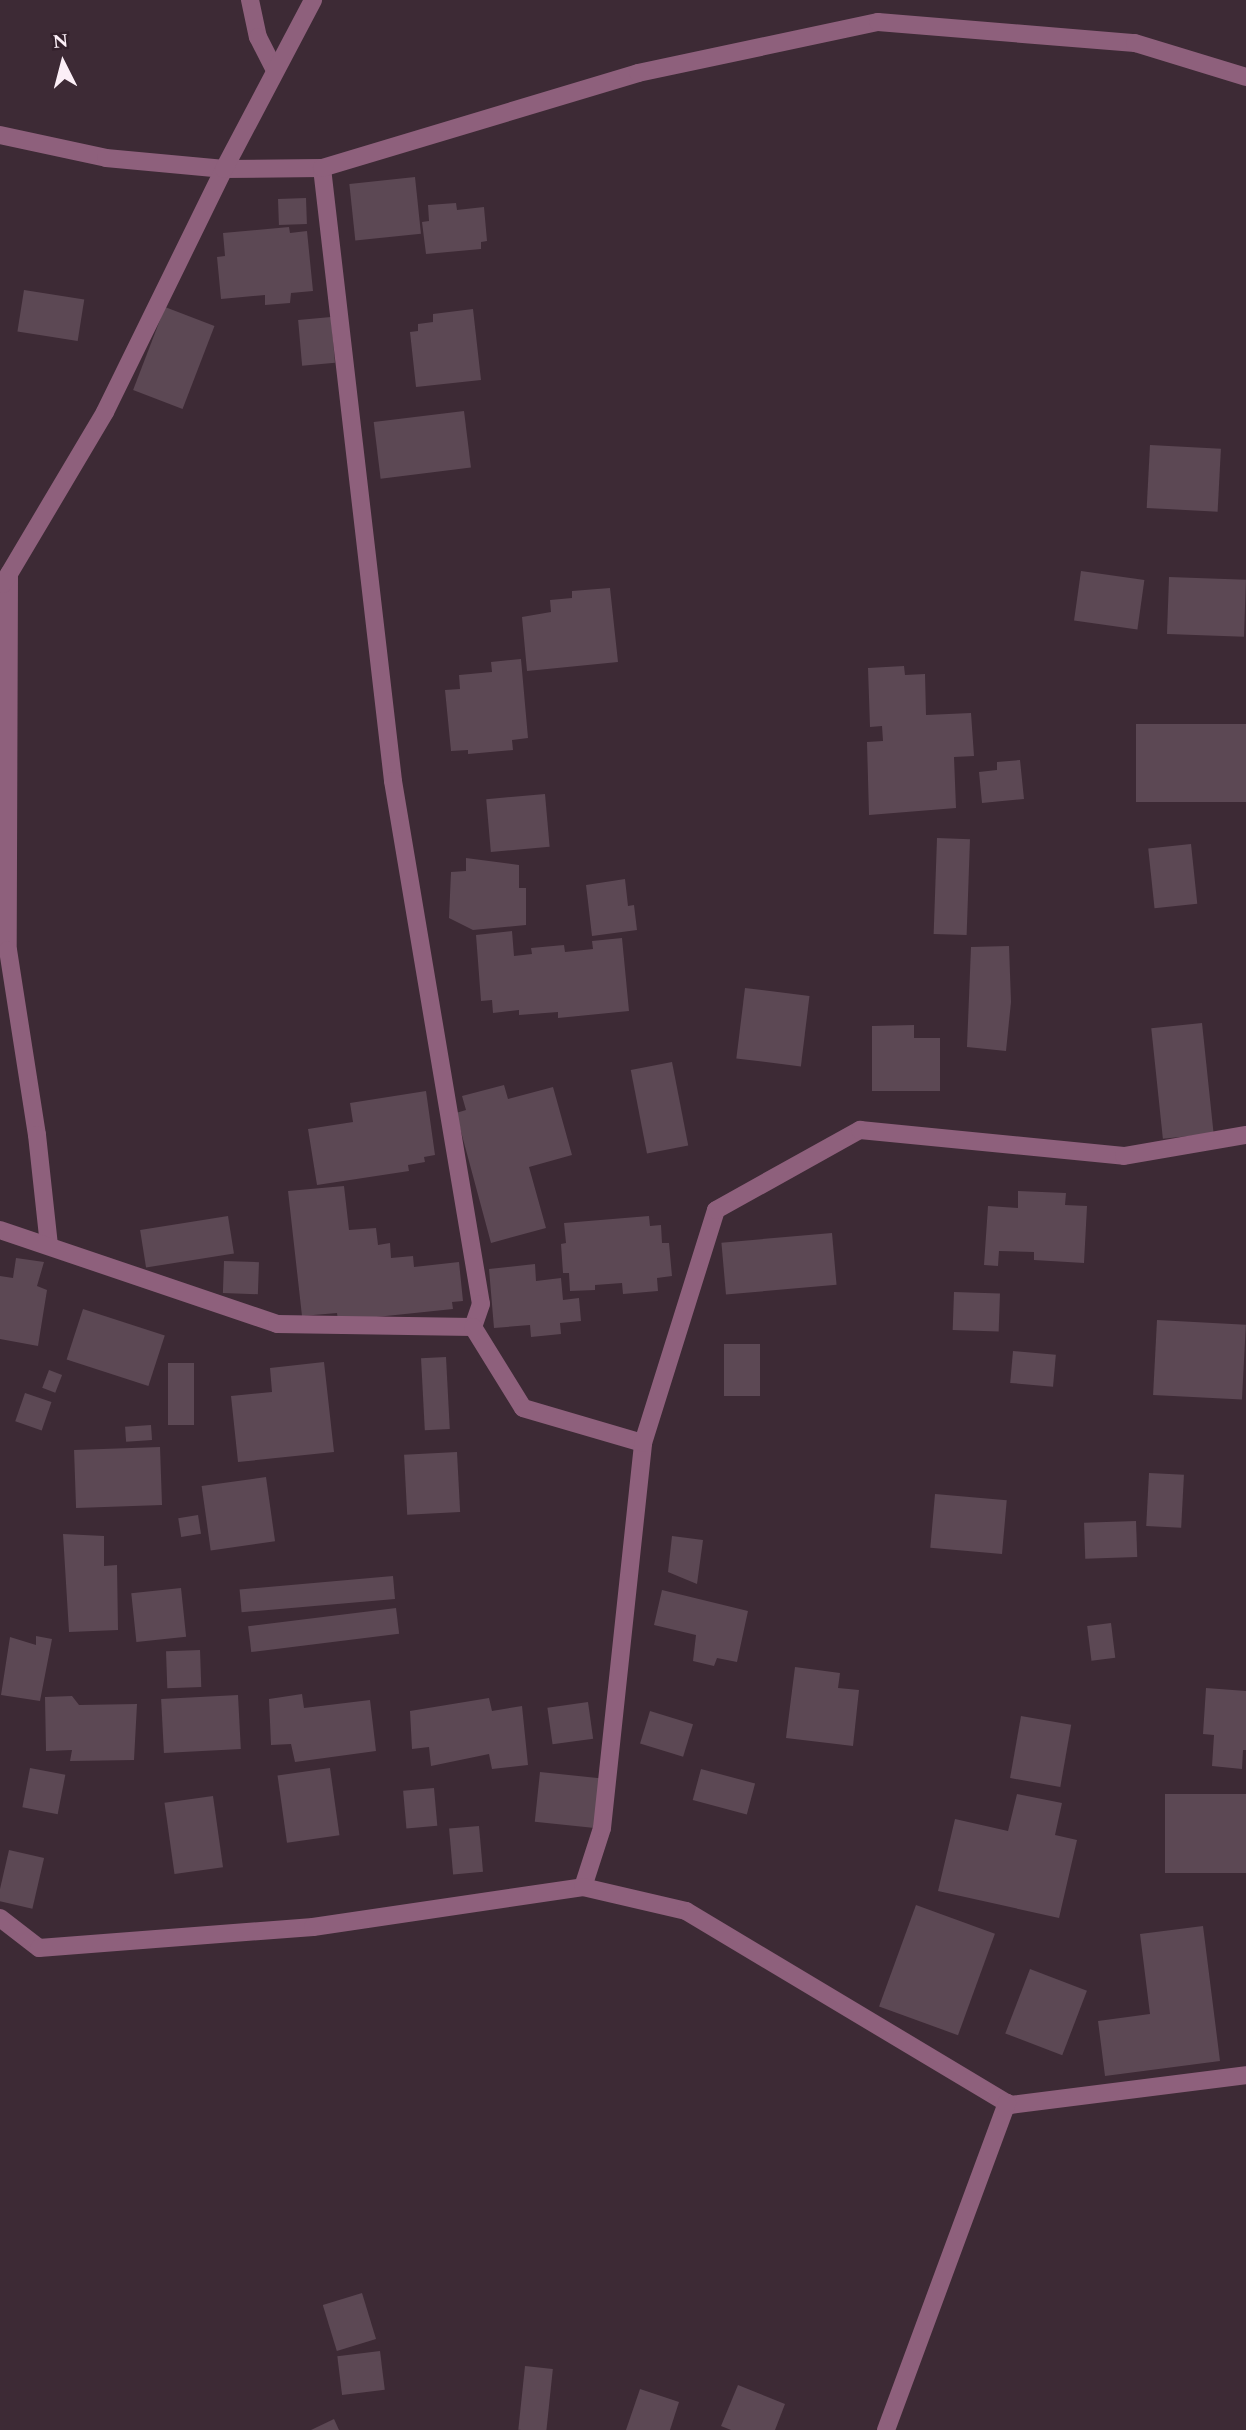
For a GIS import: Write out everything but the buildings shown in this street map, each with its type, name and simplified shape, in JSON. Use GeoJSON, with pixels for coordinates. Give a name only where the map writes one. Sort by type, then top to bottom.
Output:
{"type":"FeatureCollection","features":[{"type":"Feature","properties":{"kind":"street"},"geometry":{"type":"LineString","coordinates":[[250,0],[258,37],[275,71]]}},
{"type":"Feature","properties":{"kind":"street"},"geometry":{"type":"LineString","coordinates":[[49,1245],[37,1135],[8,950],[4,581],[105,412],[224,169],[313,0]]}},
{"type":"Feature","properties":{"kind":"street"},"geometry":{"type":"LineString","coordinates":[[0,135],[106,158],[224,169],[322,168],[638,73],[878,22],[1135,43],[1246,77]]}},
{"type":"Feature","properties":{"kind":"street"},"geometry":{"type":"LineString","coordinates":[[322,168],[393,781],[481,1304],[473,1327]]}},
{"type":"Feature","properties":{"kind":"street"},"geometry":{"type":"LineString","coordinates":[[583,1887],[602,1828],[643,1443],[716,1210],[860,1130],[1124,1156],[1246,1135]]}},
{"type":"Feature","properties":{"kind":"street"},"geometry":{"type":"LineString","coordinates":[[0,1230],[277,1324],[473,1327]]}},
{"type":"Feature","properties":{"kind":"street"},"geometry":{"type":"LineString","coordinates":[[473,1327],[523,1408],[643,1443]]}},
{"type":"Feature","properties":{"kind":"street"},"geometry":{"type":"LineString","coordinates":[[0,1918],[39,1948],[313,1927],[583,1887],[686,1911],[1007,2103],[1246,2076]]}},
{"type":"Feature","properties":{"kind":"street"},"geometry":{"type":"LineString","coordinates":[[889,2429],[1007,2103]]}}]}
